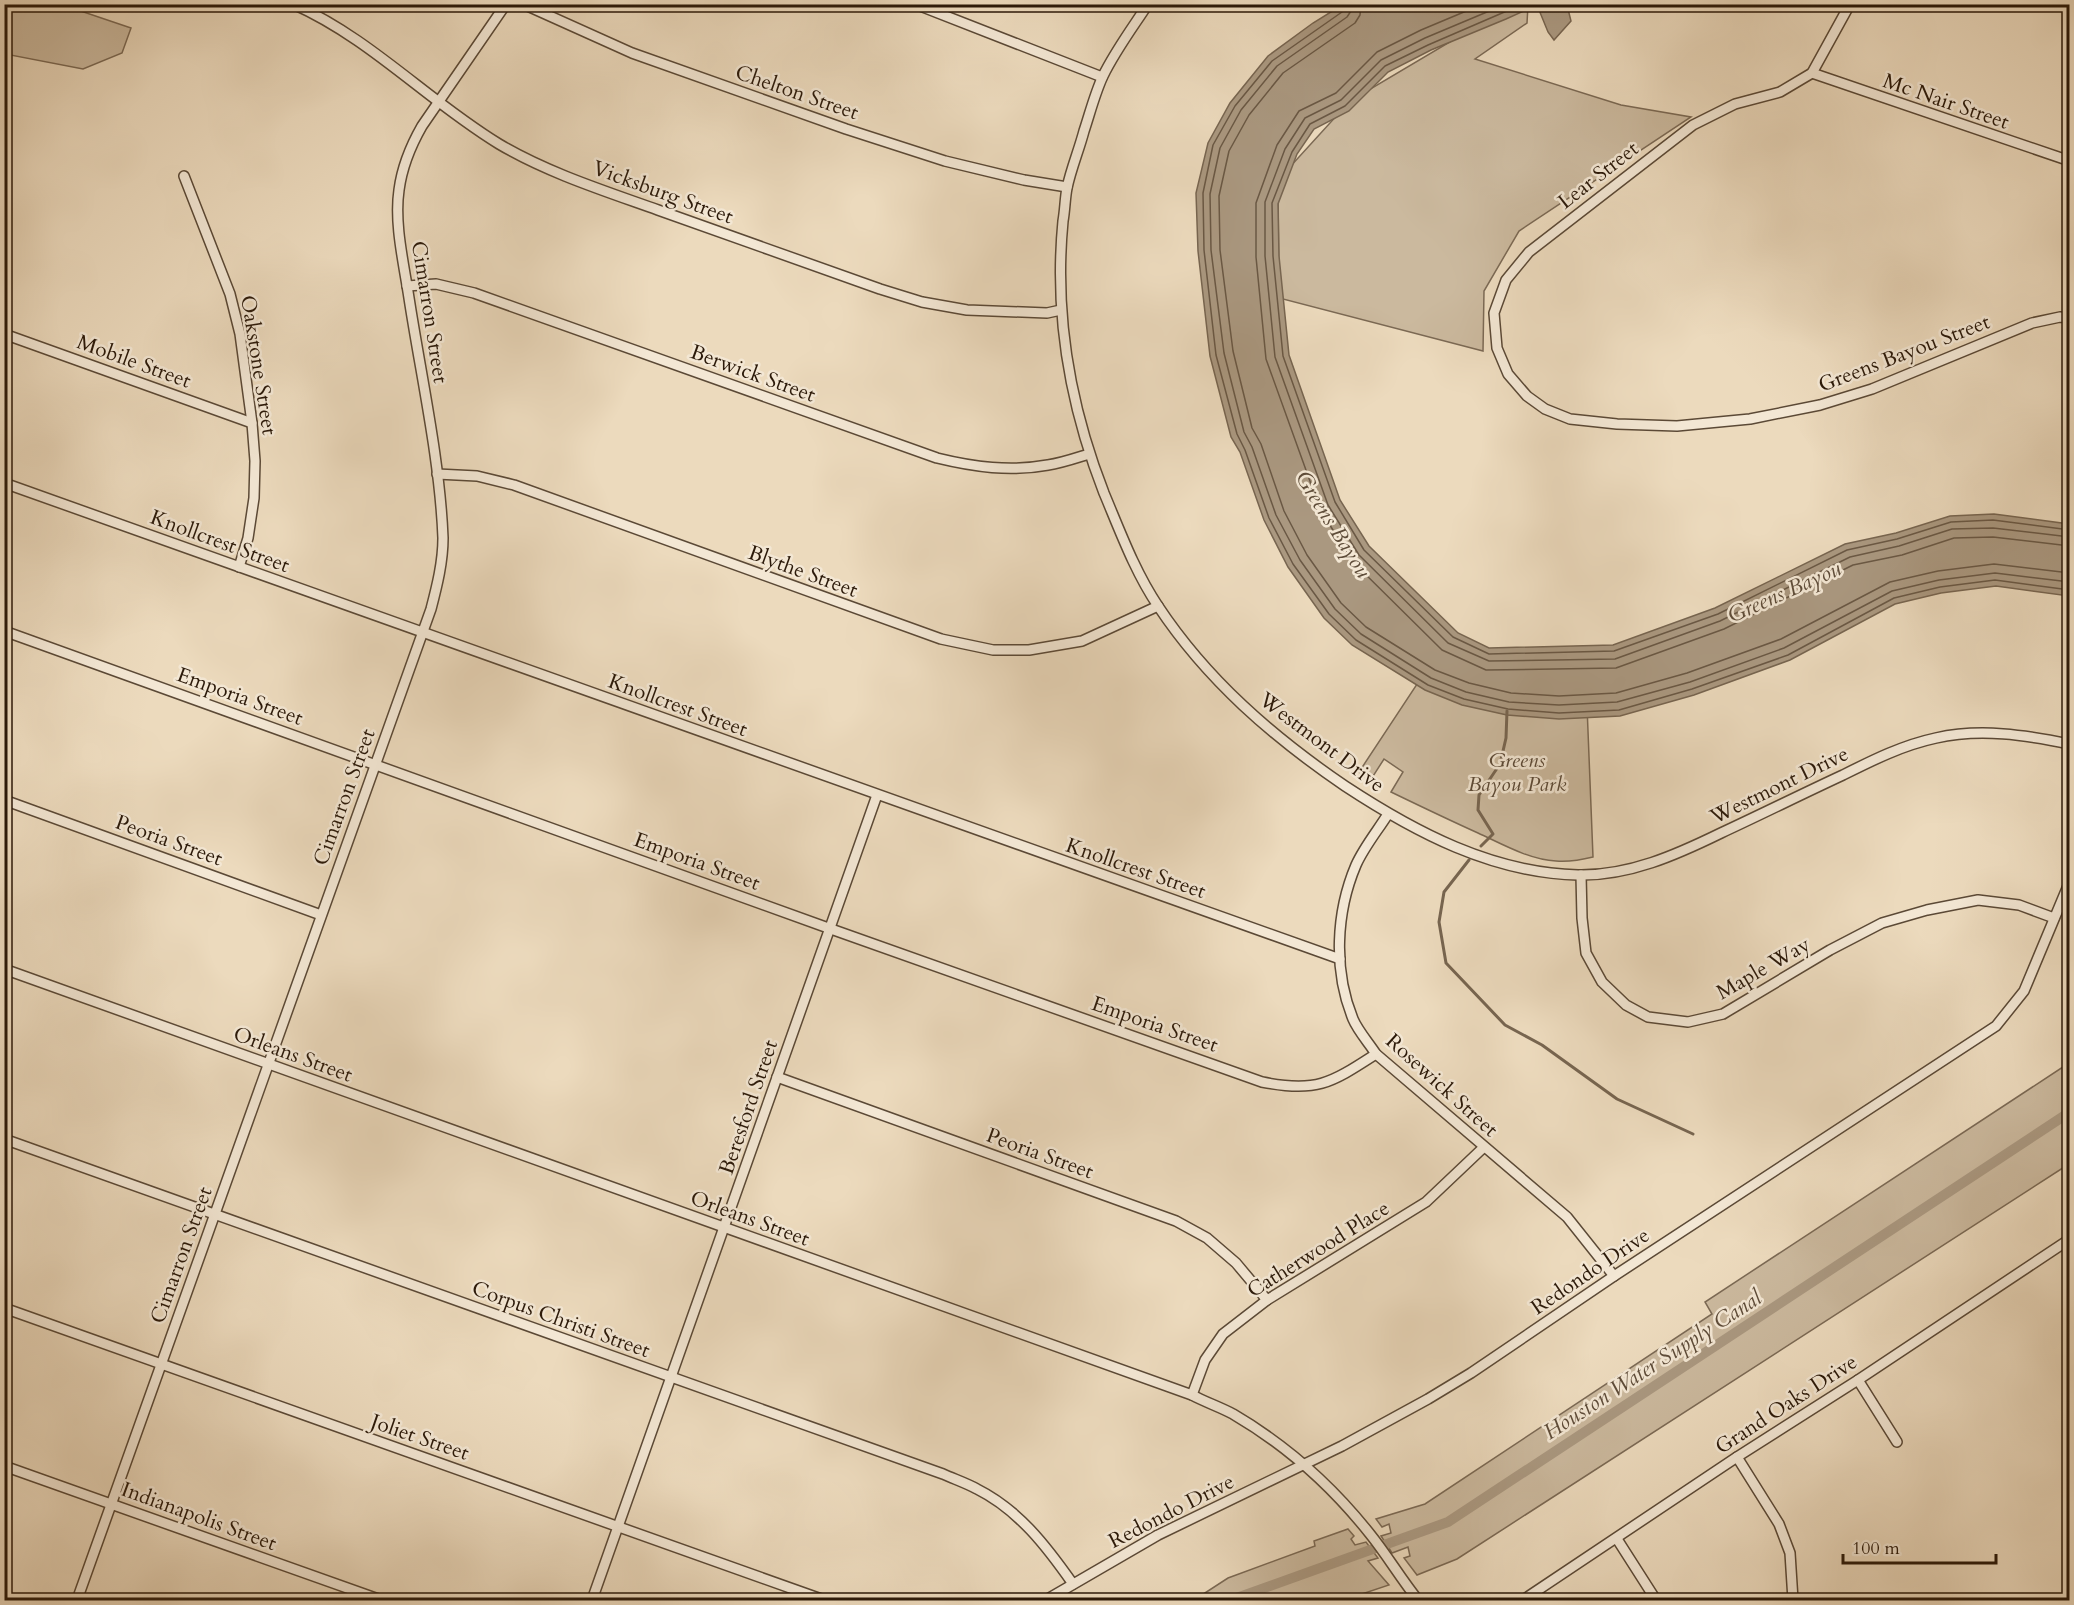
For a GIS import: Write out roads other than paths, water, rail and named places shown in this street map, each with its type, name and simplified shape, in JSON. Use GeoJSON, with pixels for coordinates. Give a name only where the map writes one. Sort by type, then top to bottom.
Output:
{"type":"FeatureCollection","features":[{"type":"Feature","properties":{"kind":"street","name":"Vicksburg Street"},"geometry":{"type":"LineString","coordinates":[[293,4],[355,38],[500,144],[549,169],[880,289],[922,302],[967,310],[1047,313],[1060,310]]}},
{"type":"Feature","properties":{"kind":"street","name":"Cimarron Street"},"geometry":{"type":"LineString","coordinates":[[77,1600],[431,609],[440,575],[442,548],[437,474],[400,240],[398,192],[412,144],[506,4]]}},
{"type":"Feature","properties":{"kind":"street","name":"Chelton Street"},"geometry":{"type":"LineString","coordinates":[[523,4],[632,53],[846,129],[945,160],[1024,180],[1067,187]]}},
{"type":"Feature","properties":{"kind":"street"},"geometry":{"type":"LineString","coordinates":[[915,4],[1102,77]]}},
{"type":"Feature","properties":{"kind":"street","name":"Westmont Drive"},"geometry":{"type":"LineString","coordinates":[[1148,4],[1102,77],[1067,187],[1060,250],[1060,310],[1074,401],[1089,454],[1132,560],[1158,606],[1204,666],[1247,710],[1280,739],[1388,814],[1486,859],[1530,871],[1581,875],[1632,869],[1672,856],[1898,749],[1938,737],[1984,733],[2032,736],[2070,744]]}},
{"type":"Feature","properties":{"kind":"street"},"geometry":{"type":"LineString","coordinates":[[1812,73],[1850,4]]}},
{"type":"Feature","properties":{"kind":"street","name":"Mc Nair Street"},"geometry":{"type":"LineString","coordinates":[[1812,73],[2070,161]]}},
{"type":"Feature","properties":{"kind":"street","name":"Lear Street"},"geometry":{"type":"LineString","coordinates":[[1570,419],[1545,409],[1527,396],[1508,374],[1497,348],[1494,313],[1506,280],[1529,252],[1693,125],[1735,104],[1780,92],[1812,73]]}},
{"type":"Feature","properties":{"kind":"street","name":"Oakstone Street"},"geometry":{"type":"LineString","coordinates":[[184,176],[231,294],[240,334],[255,461],[254,498],[248,538],[239,567]]}},
{"type":"Feature","properties":{"kind":"street","name":"Berwick Street"},"geometry":{"type":"LineString","coordinates":[[407,286],[436,284],[474,293],[937,458],[972,467],[1008,469],[1050,465],[1089,454]]}},
{"type":"Feature","properties":{"kind":"street","name":"Greens Bayou Street"},"geometry":{"type":"LineString","coordinates":[[1570,419],[1617,424],[1677,426],[1750,419],[1808,408],[1872,389],[2032,323],[2060,317],[2070,318]]}},
{"type":"Feature","properties":{"kind":"street","name":"Mobile Street"},"geometry":{"type":"LineString","coordinates":[[4,334],[252,423]]}},
{"type":"Feature","properties":{"kind":"street","name":"Blythe Street"},"geometry":{"type":"LineString","coordinates":[[437,474],[477,476],[514,485],[941,639],[993,650],[1029,650],[1082,641],[1158,606]]}},
{"type":"Feature","properties":{"kind":"street","name":"Knollcrest Street"},"geometry":{"type":"LineString","coordinates":[[4,483],[1340,959]]}},
{"type":"Feature","properties":{"kind":"street","name":"Emporia Street"},"geometry":{"type":"LineString","coordinates":[[4,631],[1262,1082],[1286,1086],[1317,1086],[1340,1077],[1376,1054]]}},
{"type":"Feature","properties":{"kind":"street","name":"Beresford Street"},"geometry":{"type":"LineString","coordinates":[[592,1600],[877,795]]}},
{"type":"Feature","properties":{"kind":"street","name":"Peoria Street"},"geometry":{"type":"LineString","coordinates":[[4,800],[321,915]]}},
{"type":"Feature","properties":{"kind":"street","name":"Rosewick Street"},"geometry":{"type":"LineString","coordinates":[[1388,814],[1357,863],[1344,898],[1339,935],[1340,959],[1345,992],[1354,1020],[1376,1054],[1567,1217],[1614,1276]]}},
{"type":"Feature","properties":{"kind":"street","name":"Maple Way"},"geometry":{"type":"LineString","coordinates":[[1581,875],[1586,953],[1602,982],[1626,1005],[1648,1017],[1688,1022],[1723,1014],[1830,950],[1882,923],[1927,910],[1978,900],[2019,905],[2054,918]]}},
{"type":"Feature","properties":{"kind":"street","name":"Redondo Drive"},"geometry":{"type":"LineString","coordinates":[[1046,1600],[1158,1535],[1342,1446],[1428,1399],[1996,1026],[2024,991],[2070,881]]}},
{"type":"Feature","properties":{"kind":"street","name":"Orleans Street"},"geometry":{"type":"LineString","coordinates":[[4,969],[1192,1395],[1232,1413],[1303,1464],[1337,1495],[1372,1537],[1418,1600]]}},
{"type":"Feature","properties":{"kind":"street","name":"Peoria Street"},"geometry":{"type":"LineString","coordinates":[[777,1077],[1176,1221],[1207,1238],[1236,1263],[1267,1300]]}},
{"type":"Feature","properties":{"kind":"street","name":"Corpus Christi Street"},"geometry":{"type":"LineString","coordinates":[[4,1139],[943,1474],[978,1489],[1013,1513],[1047,1546],[1073,1584]]}},
{"type":"Feature","properties":{"kind":"street","name":"Catherwood Place"},"geometry":{"type":"LineString","coordinates":[[1192,1395],[1206,1360],[1223,1334],[1267,1300],[1426,1202],[1484,1147]]}},
{"type":"Feature","properties":{"kind":"street","name":"Grand Oaks Drive"},"geometry":{"type":"LineString","coordinates":[[1523,1600],[2070,1239]]}},
{"type":"Feature","properties":{"kind":"street","name":"Joliet Street"},"geometry":{"type":"LineString","coordinates":[[4,1308],[824,1600]]}},
{"type":"Feature","properties":{"kind":"street"},"geometry":{"type":"LineString","coordinates":[[1858,1380],[1897,1442]]}},
{"type":"Feature","properties":{"kind":"street"},"geometry":{"type":"LineString","coordinates":[[1737,1457],[1779,1524],[1790,1553],[1793,1600]]}},
{"type":"Feature","properties":{"kind":"street","name":"Indianapolis Street"},"geometry":{"type":"LineString","coordinates":[[4,1466],[381,1600]]}},
{"type":"Feature","properties":{"kind":"street"},"geometry":{"type":"LineString","coordinates":[[1617,1539],[1656,1600]]}},
{"type":"Feature","properties":{"kind":"water","name":"Greens Bayou"},"geometry":{"type":"Polygon","coordinates":[[[1342,5],[1537,5],[1431,50],[1388,72],[1349,111],[1314,129],[1297,154],[1278,204],[1279,256],[1289,355],[1340,500],[1369,546],[1458,633],[1489,648],[1613,645],[1715,608],[1845,544],[1896,533],[1950,516],[1994,514],[2069,524],[2069,596],[1996,586],[1941,593],[1895,604],[1790,660],[1694,695],[1620,716],[1559,719],[1507,715],[1462,705],[1425,690],[1352,645],[1324,618],[1288,567],[1264,520],[1240,452],[1231,437],[1210,356],[1198,251],[1196,193],[1208,143],[1230,103],[1268,56],[1342,5]]]}},
{"type":"Feature","properties":{"kind":"water"},"geometry":{"type":"Polygon","coordinates":[[[1537,5],[1567,5],[1571,21],[1554,40],[1548,32],[1537,5]]]}},
{"type":"Feature","properties":{"kind":"waterway"},"geometry":{"type":"LineString","coordinates":[[1481,846],[1493,834],[1478,810],[1479,795],[1500,764],[1506,738],[1507,711]]}},
{"type":"Feature","properties":{"kind":"waterway"},"geometry":{"type":"LineString","coordinates":[[1469,860],[1444,892],[1439,922],[1446,963],[1505,1025],[1542,1045],[1617,1099],[1693,1134]]}},
{"type":"Feature","properties":{"kind":"waterway","name":"Houston Water Supply Canal"},"geometry":{"type":"LineString","coordinates":[[1231,1600],[1448,1522],[2070,1112]]}},
{"type":"Feature","properties":{"kind":"park label","name":"Greens Bayou Park"},"geometry":{"type":"Point","coordinates":[1517,772]}}]}
